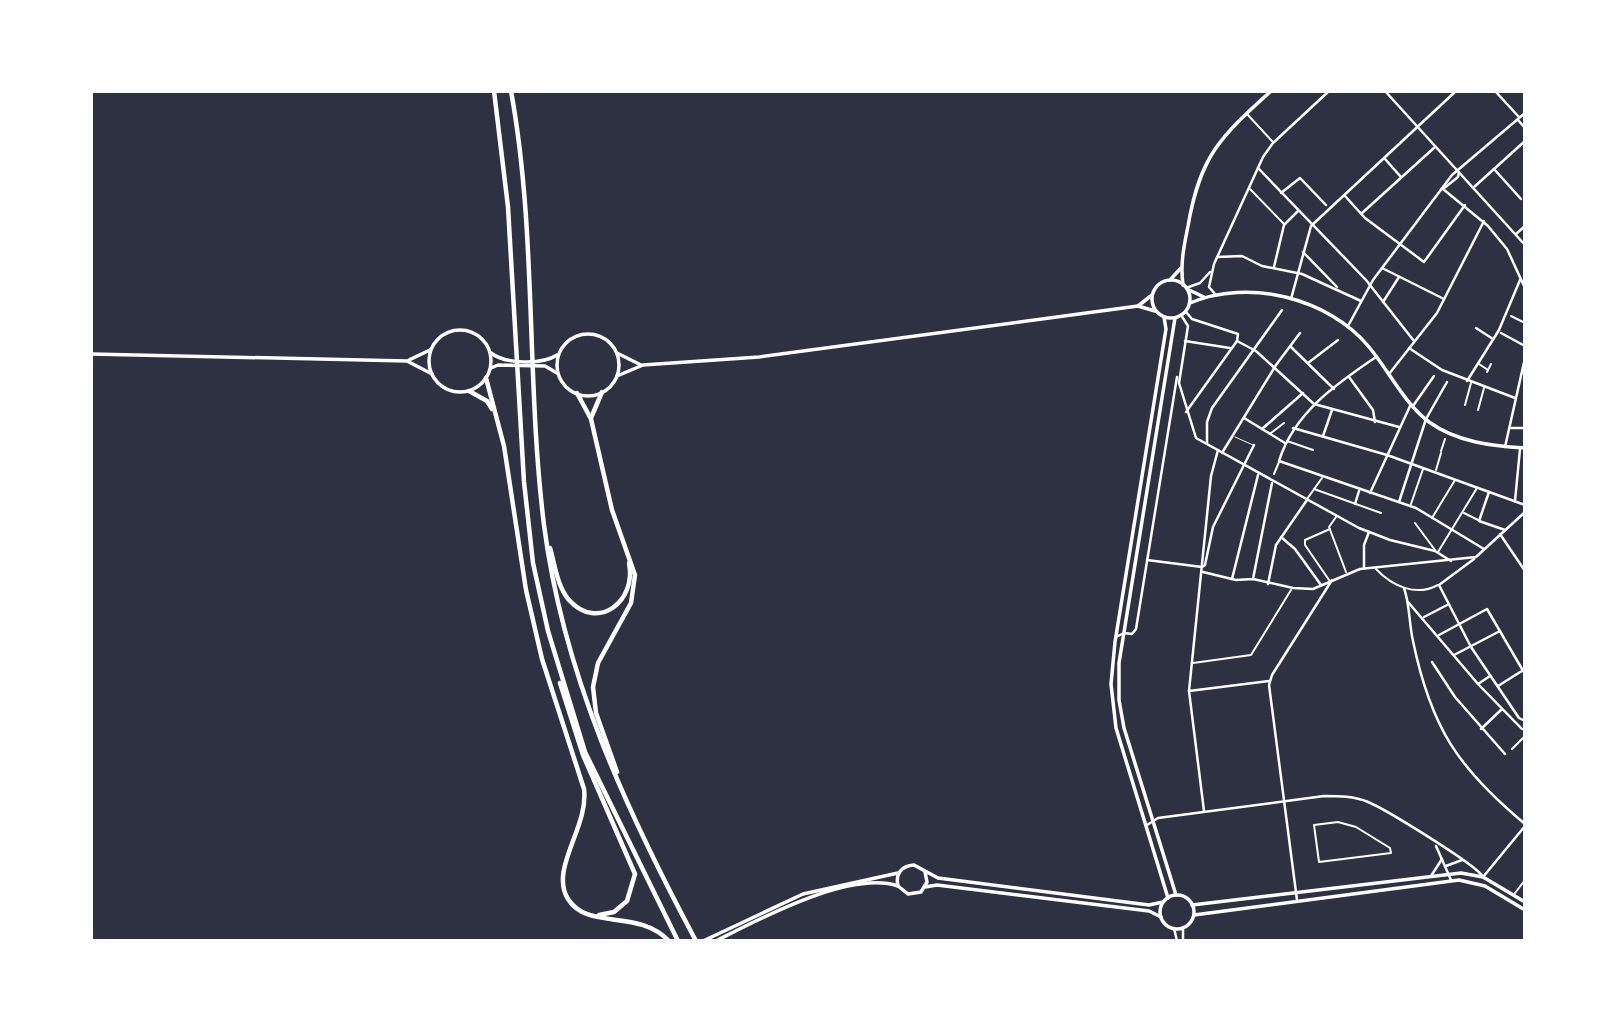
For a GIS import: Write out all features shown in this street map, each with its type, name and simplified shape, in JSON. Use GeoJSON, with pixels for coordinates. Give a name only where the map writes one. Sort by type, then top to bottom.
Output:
{"type":"FeatureCollection","features":[{"type":"Feature","properties":{"kind":"highway"},"geometry":{"type":"LineString","coordinates":[[494,91],[508,207],[524,482],[533,563],[561,690],[583,755],[635,874],[627,901],[614,912],[593,916]]}},
{"type":"Feature","properties":{"kind":"highway"},"geometry":{"type":"LineString","coordinates":[[511,91],[524,208],[544,527],[563,628],[594,728],[635,819],[695,938]]}},
{"type":"Feature","properties":{"kind":"highway"},"geometry":{"type":"LineString","coordinates":[[486,378],[508,468],[526,590],[541,659],[584,789],[584,810],[563,870],[563,889],[572,904],[593,916],[646,924],[670,941]]}},
{"type":"Feature","properties":{"kind":"highway"},"geometry":{"type":"LineString","coordinates":[[469,391],[487,401],[497,416]]}},
{"type":"Feature","properties":{"kind":"highway"},"geometry":{"type":"LineString","coordinates":[[591,419],[602,392]]}},
{"type":"Feature","properties":{"kind":"highway"},"geometry":{"type":"LineString","coordinates":[[544,527],[563,591],[578,607],[593,613],[614,607],[626,595],[631,569],[602,472],[591,419],[577,393]]}},
{"type":"Feature","properties":{"kind":"highway"},"geometry":{"type":"LineString","coordinates":[[624,542],[634,568],[635,590],[598,663],[593,687],[600,726],[635,819]]}},
{"type":"Feature","properties":{"kind":"highway"},"geometry":{"type":"LineString","coordinates":[[548,631],[585,752],[678,941]]}},
{"type":"Feature","properties":{"kind":"main road"},"geometry":{"type":"LineString","coordinates":[[1190,303],[1181,268],[1193,197],[1202,169],[1222,137],[1271,91]]}},
{"type":"Feature","properties":{"kind":"main road"},"geometry":{"type":"LineString","coordinates":[[1138,306],[1152,295],[1158,285],[1170,280],[1181,268]]}},
{"type":"Feature","properties":{"kind":"main road"},"geometry":{"type":"LineString","coordinates":[[1170,280],[1204,297]]}},
{"type":"Feature","properties":{"kind":"main road"},"geometry":{"type":"LineString","coordinates":[[559,354],[559,375],[563,383],[577,393],[589,395],[602,392],[617,376],[643,365],[705,363],[767,356],[1138,306],[1156,311],[1164,317],[1175,318],[1183,313],[1190,303],[1204,297],[1260,292],[1291,299],[1334,316],[1348,326],[1426,419],[1466,439],[1522,448]]}},
{"type":"Feature","properties":{"kind":"main road"},"geometry":{"type":"LineString","coordinates":[[1152,295],[1156,311]]}},
{"type":"Feature","properties":{"kind":"main road"},"geometry":{"type":"LineString","coordinates":[[1164,317],[1166,328],[1111,684],[1114,713],[1168,898]]}},
{"type":"Feature","properties":{"kind":"main road"},"geometry":{"type":"LineString","coordinates":[[1175,318],[1119,663],[1121,713],[1176,895]]}},
{"type":"Feature","properties":{"kind":"main road"},"geometry":{"type":"LineString","coordinates":[[91,354],[407,361],[431,350],[446,334],[460,330],[481,338],[489,352],[508,362],[540,363],[559,354],[569,340],[588,334],[608,341],[617,353],[643,365]]}},
{"type":"Feature","properties":{"kind":"main road"},"geometry":{"type":"LineString","coordinates":[[431,350],[432,374]]}},
{"type":"Feature","properties":{"kind":"main road"},"geometry":{"type":"LineString","coordinates":[[407,361],[432,374],[438,383],[450,390],[469,391],[486,378],[490,369],[489,352]]}},
{"type":"Feature","properties":{"kind":"main road"},"geometry":{"type":"LineString","coordinates":[[617,353],[617,376]]}},
{"type":"Feature","properties":{"kind":"main road"},"geometry":{"type":"LineString","coordinates":[[490,369],[508,362]]}},
{"type":"Feature","properties":{"kind":"main road"},"geometry":{"type":"LineString","coordinates":[[540,363],[559,375]]}},
{"type":"Feature","properties":{"kind":"main road"},"geometry":{"type":"LineString","coordinates":[[1194,915],[1192,905],[1185,897],[1176,895],[1149,905],[938,878],[914,865],[902,868],[898,873],[898,886],[902,891],[915,894],[925,887],[937,885],[1149,911],[1174,928],[1183,928],[1194,915],[1451,880],[1485,886],[1525,911]]}},
{"type":"Feature","properties":{"kind":"main road"},"geometry":{"type":"LineString","coordinates":[[925,872],[925,887]]}},
{"type":"Feature","properties":{"kind":"main road"},"geometry":{"type":"LineString","coordinates":[[703,941],[803,894],[898,873]]}},
{"type":"Feature","properties":{"kind":"main road"},"geometry":{"type":"LineString","coordinates":[[1192,905],[1447,874],[1483,877],[1525,902]]}},
{"type":"Feature","properties":{"kind":"main road"},"geometry":{"type":"LineString","coordinates":[[716,941],[806,899],[850,887],[882,883],[898,886]]}},
{"type":"Feature","properties":{"kind":"main road"},"geometry":{"type":"LineString","coordinates":[[1161,918],[1163,902]]}},
{"type":"Feature","properties":{"kind":"street"},"geometry":{"type":"LineString","coordinates":[[1216,295],[1209,287],[1212,270],[1258,168],[1273,143],[1329,91]]}},
{"type":"Feature","properties":{"kind":"street"},"geometry":{"type":"LineString","coordinates":[[1385,91],[1525,244]]}},
{"type":"Feature","properties":{"kind":"street"},"geometry":{"type":"LineString","coordinates":[[1291,299],[1311,226],[1456,91]]}},
{"type":"Feature","properties":{"kind":"street"},"geometry":{"type":"LineString","coordinates":[[1495,91],[1525,128]]}},
{"type":"Feature","properties":{"kind":"street"},"geometry":{"type":"LineString","coordinates":[[1348,326],[1382,268],[1443,189],[1525,113]]}},
{"type":"Feature","properties":{"kind":"street"},"geometry":{"type":"LineString","coordinates":[[1247,114],[1273,143]]}},
{"type":"Feature","properties":{"kind":"street"},"geometry":{"type":"LineString","coordinates":[[1473,188],[1525,141]]}},
{"type":"Feature","properties":{"kind":"street"},"geometry":{"type":"LineString","coordinates":[[1361,214],[1435,147]]}},
{"type":"Feature","properties":{"kind":"street"},"geometry":{"type":"LineString","coordinates":[[1385,159],[1401,177]]}},
{"type":"Feature","properties":{"kind":"street"},"geometry":{"type":"LineString","coordinates":[[1258,168],[1370,286],[1414,341]]}},
{"type":"Feature","properties":{"kind":"street"},"geometry":{"type":"LineString","coordinates":[[1494,169],[1521,199]]}},
{"type":"Feature","properties":{"kind":"street"},"geometry":{"type":"LineString","coordinates":[[1281,193],[1300,178],[1325,205]]}},
{"type":"Feature","properties":{"kind":"street"},"geometry":{"type":"LineString","coordinates":[[1249,188],[1284,225]]}},
{"type":"Feature","properties":{"kind":"street"},"geometry":{"type":"LineString","coordinates":[[1443,189],[1484,220],[1507,249],[1525,288]]}},
{"type":"Feature","properties":{"kind":"street"},"geometry":{"type":"LineString","coordinates":[[1345,196],[1361,214],[1423,262],[1465,205]]}},
{"type":"Feature","properties":{"kind":"street"},"geometry":{"type":"LineString","coordinates":[[1274,269],[1284,225],[1298,211]]}},
{"type":"Feature","properties":{"kind":"street"},"geometry":{"type":"LineString","coordinates":[[1389,374],[1444,299],[1484,220]]}},
{"type":"Feature","properties":{"kind":"street"},"geometry":{"type":"LineString","coordinates":[[1516,234],[1525,226]]}},
{"type":"Feature","properties":{"kind":"street"},"geometry":{"type":"LineString","coordinates":[[1303,252],[1340,290]]}},
{"type":"Feature","properties":{"kind":"street"},"geometry":{"type":"LineString","coordinates":[[1217,257],[1242,256],[1274,269],[1298,273],[1361,301]]}},
{"type":"Feature","properties":{"kind":"street"},"geometry":{"type":"LineString","coordinates":[[1382,268],[1444,299]]}},
{"type":"Feature","properties":{"kind":"street"},"geometry":{"type":"LineString","coordinates":[[1186,287],[1200,283],[1212,270]]}},
{"type":"Feature","properties":{"kind":"street"},"geometry":{"type":"LineString","coordinates":[[1324,283],[1327,276]]}},
{"type":"Feature","properties":{"kind":"street"},"geometry":{"type":"LineString","coordinates":[[1383,302],[1399,277]]}},
{"type":"Feature","properties":{"kind":"street"},"geometry":{"type":"LineString","coordinates":[[1465,405],[1469,382],[1493,339],[1520,280]]}},
{"type":"Feature","properties":{"kind":"street"},"geometry":{"type":"LineString","coordinates":[[1207,443],[1207,422],[1212,408],[1282,310]]}},
{"type":"Feature","properties":{"kind":"street"},"geometry":{"type":"LineString","coordinates":[[1116,638],[1124,633],[1132,634],[1136,629],[1188,326],[1183,313]]}},
{"type":"Feature","properties":{"kind":"street"},"geometry":{"type":"LineString","coordinates":[[1183,313],[1192,319],[1238,334],[1237,341],[1186,412]]}},
{"type":"Feature","properties":{"kind":"street"},"geometry":{"type":"LineString","coordinates":[[1511,316],[1525,323]]}},
{"type":"Feature","properties":{"kind":"street"},"geometry":{"type":"LineString","coordinates":[[1476,328],[1493,339]]}},
{"type":"Feature","properties":{"kind":"street"},"geometry":{"type":"LineString","coordinates":[[1222,453],[1300,333]]}},
{"type":"Feature","properties":{"kind":"street"},"geometry":{"type":"LineString","coordinates":[[1501,333],[1525,346]]}},
{"type":"Feature","properties":{"kind":"street"},"geometry":{"type":"LineString","coordinates":[[1308,363],[1338,340]]}},
{"type":"Feature","properties":{"kind":"street"},"geometry":{"type":"LineString","coordinates":[[1185,341],[1231,348]]}},
{"type":"Feature","properties":{"kind":"street"},"geometry":{"type":"LineString","coordinates":[[1237,341],[1253,349],[1314,404],[1399,427]]}},
{"type":"Feature","properties":{"kind":"street"},"geometry":{"type":"LineString","coordinates":[[1290,346],[1334,389]]}},
{"type":"Feature","properties":{"kind":"street"},"geometry":{"type":"LineString","coordinates":[[1409,348],[1452,375],[1515,398]]}},
{"type":"Feature","properties":{"kind":"street"},"geometry":{"type":"LineString","coordinates":[[1274,474],[1293,428],[1314,404],[1376,357]]}},
{"type":"Feature","properties":{"kind":"street"},"geometry":{"type":"LineString","coordinates":[[1505,447],[1525,358]]}},
{"type":"Feature","properties":{"kind":"street"},"geometry":{"type":"LineString","coordinates":[[1478,363],[1488,371],[1492,364]]}},
{"type":"Feature","properties":{"kind":"street"},"geometry":{"type":"LineString","coordinates":[[1370,493],[1399,427],[1440,368]]}},
{"type":"Feature","properties":{"kind":"street"},"geometry":{"type":"LineString","coordinates":[[1178,374],[1194,435],[1272,483],[1369,532],[1437,552]]}},
{"type":"Feature","properties":{"kind":"street"},"geometry":{"type":"LineString","coordinates":[[1399,502],[1426,419],[1452,375]]}},
{"type":"Feature","properties":{"kind":"street"},"geometry":{"type":"LineString","coordinates":[[1349,377],[1373,410],[1375,422]]}},
{"type":"Feature","properties":{"kind":"street"},"geometry":{"type":"LineString","coordinates":[[1478,410],[1484,388]]}},
{"type":"Feature","properties":{"kind":"street"},"geometry":{"type":"LineString","coordinates":[[1262,429],[1303,393]]}},
{"type":"Feature","properties":{"kind":"street"},"geometry":{"type":"LineString","coordinates":[[1323,436],[1332,410]]}},
{"type":"Feature","properties":{"kind":"street"},"geometry":{"type":"LineString","coordinates":[[1244,418],[1286,442],[1313,450]]}},
{"type":"Feature","properties":{"kind":"street"},"geometry":{"type":"LineString","coordinates":[[1270,434],[1284,423]]}},
{"type":"Feature","properties":{"kind":"street"},"geometry":{"type":"LineString","coordinates":[[1293,428],[1387,455],[1525,505]]}},
{"type":"Feature","properties":{"kind":"street"},"geometry":{"type":"LineString","coordinates":[[1510,428],[1525,428]]}},
{"type":"Feature","properties":{"kind":"street"},"geometry":{"type":"LineString","coordinates":[[1436,470],[1445,439]]}},
{"type":"Feature","properties":{"kind":"street"},"geometry":{"type":"LineString","coordinates":[[1202,567],[1213,527],[1254,445]]}},
{"type":"Feature","properties":{"kind":"street"},"geometry":{"type":"LineString","coordinates":[[1515,501],[1522,448]]}},
{"type":"Feature","properties":{"kind":"street"},"geometry":{"type":"LineString","coordinates":[[1204,812],[1189,691],[1211,476],[1218,450]]}},
{"type":"Feature","properties":{"kind":"street"},"geometry":{"type":"LineString","coordinates":[[1279,461],[1410,506],[1484,549]]}},
{"type":"Feature","properties":{"kind":"street"},"geometry":{"type":"LineString","coordinates":[[1410,506],[1423,468]]}},
{"type":"Feature","properties":{"kind":"street"},"geometry":{"type":"LineString","coordinates":[[1233,579],[1258,475]]}},
{"type":"Feature","properties":{"kind":"street"},"geometry":{"type":"LineString","coordinates":[[1268,584],[1281,537],[1322,477]]}},
{"type":"Feature","properties":{"kind":"street"},"geometry":{"type":"LineString","coordinates":[[1432,518],[1455,480]]}},
{"type":"Feature","properties":{"kind":"street"},"geometry":{"type":"LineString","coordinates":[[1253,579],[1272,483]]}},
{"type":"Feature","properties":{"kind":"street"},"geometry":{"type":"LineString","coordinates":[[1437,552],[1478,488]]}},
{"type":"Feature","properties":{"kind":"street"},"geometry":{"type":"LineString","coordinates":[[1314,489],[1381,513]]}},
{"type":"Feature","properties":{"kind":"street"},"geometry":{"type":"LineString","coordinates":[[1355,504],[1360,489]]}},
{"type":"Feature","properties":{"kind":"street"},"geometry":{"type":"LineString","coordinates":[[1479,520],[1489,492]]}},
{"type":"Feature","properties":{"kind":"street"},"geometry":{"type":"LineString","coordinates":[[1376,569],[1387,580],[1404,588],[1428,590],[1439,585],[1476,557],[1525,512]]}},
{"type":"Feature","properties":{"kind":"street"},"geometry":{"type":"LineString","coordinates":[[1463,513],[1505,530]]}},
{"type":"Feature","properties":{"kind":"street"},"geometry":{"type":"LineString","coordinates":[[1331,580],[1305,545],[1305,540],[1330,529],[1336,516]]}},
{"type":"Feature","properties":{"kind":"street"},"geometry":{"type":"LineString","coordinates":[[1415,523],[1437,552],[1451,561]]}},
{"type":"Feature","properties":{"kind":"street"},"geometry":{"type":"LineString","coordinates":[[1330,529],[1347,573]]}},
{"type":"Feature","properties":{"kind":"street"},"geometry":{"type":"LineString","coordinates":[[1364,568],[1364,545],[1369,532]]}},
{"type":"Feature","properties":{"kind":"street"},"geometry":{"type":"LineString","coordinates":[[1500,534],[1525,571]]}},
{"type":"Feature","properties":{"kind":"street"},"geometry":{"type":"LineString","coordinates":[[1281,537],[1295,549],[1320,585],[1322,594]]}},
{"type":"Feature","properties":{"kind":"street"},"geometry":{"type":"LineString","coordinates":[[1439,562],[1442,557]]}},
{"type":"Feature","properties":{"kind":"street"},"geometry":{"type":"LineString","coordinates":[[1203,572],[1304,589],[1364,568],[1476,557]]}},
{"type":"Feature","properties":{"kind":"street"},"geometry":{"type":"LineString","coordinates":[[1147,560],[1202,567]]}},
{"type":"Feature","properties":{"kind":"street"},"geometry":{"type":"LineString","coordinates":[[1297,900],[1270,681],[1331,580]]}},
{"type":"Feature","properties":{"kind":"street"},"geometry":{"type":"LineString","coordinates":[[1439,585],[1489,676],[1523,720]]}},
{"type":"Feature","properties":{"kind":"street"},"geometry":{"type":"LineString","coordinates":[[1146,825],[1152,819],[1284,802],[1338,796],[1360,799],[1462,860],[1483,877],[1525,825],[1499,803],[1459,761],[1429,706],[1404,588]]}},
{"type":"Feature","properties":{"kind":"street"},"geometry":{"type":"LineString","coordinates":[[1192,663],[1251,655],[1291,590]]}},
{"type":"Feature","properties":{"kind":"street"},"geometry":{"type":"LineString","coordinates":[[1408,602],[1424,617],[1478,684],[1524,732],[1512,749]]}},
{"type":"Feature","properties":{"kind":"street"},"geometry":{"type":"LineString","coordinates":[[1424,617],[1449,604]]}},
{"type":"Feature","properties":{"kind":"street"},"geometry":{"type":"LineString","coordinates":[[1438,636],[1487,609],[1524,671],[1498,686]]}},
{"type":"Feature","properties":{"kind":"street"},"geometry":{"type":"LineString","coordinates":[[1454,655],[1500,631]]}},
{"type":"Feature","properties":{"kind":"street"},"geometry":{"type":"LineString","coordinates":[[1432,662],[1481,729],[1505,754]]}},
{"type":"Feature","properties":{"kind":"street"},"geometry":{"type":"LineString","coordinates":[[1478,684],[1489,676]]}},
{"type":"Feature","properties":{"kind":"street"},"geometry":{"type":"LineString","coordinates":[[1189,691],[1270,681]]}},
{"type":"Feature","properties":{"kind":"street"},"geometry":{"type":"LineString","coordinates":[[1506,713],[1513,708]]}},
{"type":"Feature","properties":{"kind":"street"},"geometry":{"type":"LineString","coordinates":[[1481,729],[1502,709]]}},
{"type":"Feature","properties":{"kind":"street"},"geometry":{"type":"LineString","coordinates":[[1338,822],[1356,827],[1390,848],[1391,853],[1320,862],[1315,826],[1338,822]]}},
{"type":"Feature","properties":{"kind":"street"},"geometry":{"type":"LineString","coordinates":[[1434,843],[1451,880]]}},
{"type":"Feature","properties":{"kind":"street"},"geometry":{"type":"LineString","coordinates":[[1431,876],[1437,870],[1442,856]]}},
{"type":"Feature","properties":{"kind":"street"},"geometry":{"type":"LineString","coordinates":[[1445,867],[1462,860]]}},
{"type":"Feature","properties":{"kind":"street"},"geometry":{"type":"LineString","coordinates":[[1514,895],[1525,880]]}},
{"type":"Feature","properties":{"kind":"street"},"geometry":{"type":"LineString","coordinates":[[1174,928],[1177,941]]}},
{"type":"Feature","properties":{"kind":"street"},"geometry":{"type":"LineString","coordinates":[[1183,928],[1184,941]]}},
{"type":"Feature","properties":{"kind":"lane"},"geometry":{"type":"LineString","coordinates":[[1233,435],[1254,445]]}}]}
